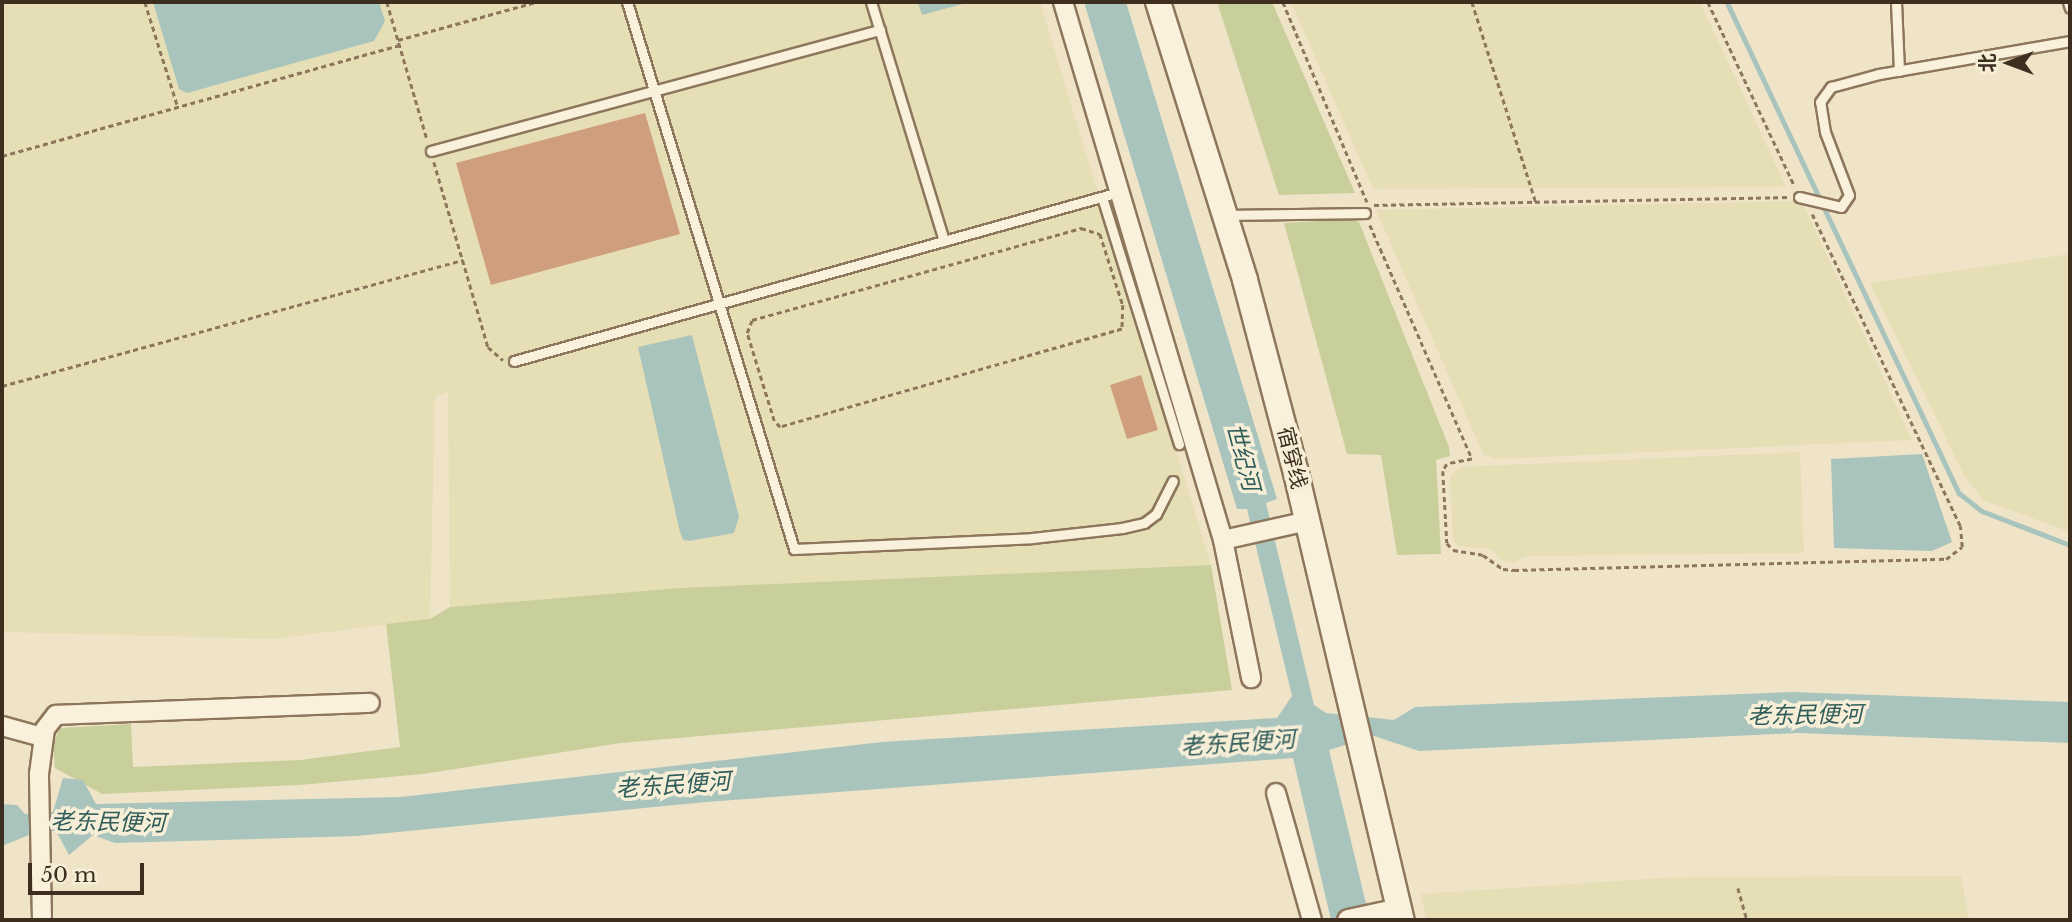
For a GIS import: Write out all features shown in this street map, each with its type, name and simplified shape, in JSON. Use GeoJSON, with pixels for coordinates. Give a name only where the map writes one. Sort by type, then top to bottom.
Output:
{"type":"FeatureCollection","features":[{"type":"Feature","properties":{"kind":"main road","name":"宿穿线"},"geometry":{"type":"LineString","coordinates":[[1158,2],[1225,215],[1394,914]]}},
{"type":"Feature","properties":{"kind":"street"},"geometry":{"type":"LineString","coordinates":[[1063,2],[1110,194],[1230,538],[1251,678]]}},
{"type":"Feature","properties":{"kind":"street"},"geometry":{"type":"LineString","coordinates":[[1230,538],[1299,523]]}},
{"type":"Feature","properties":{"kind":"street"},"geometry":{"type":"LineString","coordinates":[[42,920],[39,774],[42,737],[56,715],[370,703]]}},
{"type":"Feature","properties":{"kind":"street"},"geometry":{"type":"LineString","coordinates":[[2,726],[42,737]]}},
{"type":"Feature","properties":{"kind":"street"},"geometry":{"type":"LineString","coordinates":[[1276,793],[1312,920]]}},
{"type":"Feature","properties":{"kind":"street"},"geometry":{"type":"LineString","coordinates":[[1348,920],[1394,914]]}},
{"type":"Feature","properties":{"kind":"lane"},"geometry":{"type":"LineString","coordinates":[[627,2],[794,549],[1032,538],[1122,528],[1144,523],[1156,513],[1173,481]]}},
{"type":"Feature","properties":{"kind":"lane"},"geometry":{"type":"LineString","coordinates":[[871,2],[944,241]]}},
{"type":"Feature","properties":{"kind":"lane"},"geometry":{"type":"LineString","coordinates":[[1896,2],[1899,71]]}},
{"type":"Feature","properties":{"kind":"lane"},"geometry":{"type":"LineString","coordinates":[[2068,2],[2070,8]]}},
{"type":"Feature","properties":{"kind":"lane"},"geometry":{"type":"LineString","coordinates":[[431,151],[880,30]]}},
{"type":"Feature","properties":{"kind":"lane"},"geometry":{"type":"LineString","coordinates":[[1795,197],[1841,207],[1849,195],[1825,132],[1820,102],[1831,87],[1899,71],[2070,41]]}},
{"type":"Feature","properties":{"kind":"lane"},"geometry":{"type":"LineString","coordinates":[[514,361],[1110,194],[1134,302],[1179,444]]}},
{"type":"Feature","properties":{"kind":"lane"},"geometry":{"type":"LineString","coordinates":[[1225,215],[1366,209]]}},
{"type":"Feature","properties":{"kind":"lane"},"geometry":{"type":"LineString","coordinates":[[1123,305],[1134,302]]}},
{"type":"Feature","properties":{"kind":"path"},"geometry":{"type":"LineString","coordinates":[[145,2],[178,107]]}},
{"type":"Feature","properties":{"kind":"path"},"geometry":{"type":"LineString","coordinates":[[387,2],[488,347],[498,359],[514,361]]}},
{"type":"Feature","properties":{"kind":"path"},"geometry":{"type":"LineString","coordinates":[[398,40],[536,2]]}},
{"type":"Feature","properties":{"kind":"path"},"geometry":{"type":"LineString","coordinates":[[1283,2],[1366,209],[1472,458],[1447,464],[1443,471],[1447,543],[1453,550],[1483,555],[1503,569],[1947,559],[1956,555],[1964,536],[1960,526],[1805,198],[1536,202],[1366,209]]}},
{"type":"Feature","properties":{"kind":"path"},"geometry":{"type":"LineString","coordinates":[[1472,2],[1536,202]]}},
{"type":"Feature","properties":{"kind":"path"},"geometry":{"type":"LineString","coordinates":[[1708,2],[1794,177],[1795,197]]}},
{"type":"Feature","properties":{"kind":"path"},"geometry":{"type":"LineString","coordinates":[[2,156],[399,45]]}},
{"type":"Feature","properties":{"kind":"path"},"geometry":{"type":"LineString","coordinates":[[1081,228],[1100,234],[1123,305],[1122,329],[780,427],[747,333],[752,320],[1081,228]]}},
{"type":"Feature","properties":{"kind":"path"},"geometry":{"type":"LineString","coordinates":[[2,386],[463,260]]}},
{"type":"Feature","properties":{"kind":"path"},"geometry":{"type":"LineString","coordinates":[[1738,888],[1747,920]]}},
{"type":"Feature","properties":{"kind":"shaded area"},"geometry":{"type":"Polygon","coordinates":[[[2,2],[1040,2],[1211,565],[679,588],[450,607],[448,392],[435,396],[430,619],[273,639],[2,632],[2,2]]]}},
{"type":"Feature","properties":{"kind":"shaded area"},"geometry":{"type":"Polygon","coordinates":[[[1291,2],[1700,2],[1786,187],[1373,189],[1291,2]]]}},
{"type":"Feature","properties":{"kind":"shaded area"},"geometry":{"type":"Polygon","coordinates":[[[1802,201],[1912,440],[1496,459],[1483,454],[1376,210],[1802,201]]]}},
{"type":"Feature","properties":{"kind":"shaded area"},"geometry":{"type":"Polygon","coordinates":[[[2070,254],[2070,532],[1983,500],[1964,475],[1870,283],[2070,254]]]}},
{"type":"Feature","properties":{"kind":"shaded area"},"geometry":{"type":"Polygon","coordinates":[[[1800,452],[1804,553],[1526,556],[1513,563],[1501,560],[1491,549],[1458,546],[1453,541],[1450,476],[1460,467],[1800,452]]]}},
{"type":"Feature","properties":{"kind":"shaded area"},"geometry":{"type":"Polygon","coordinates":[[[1961,876],[1969,920],[1427,920],[1421,894],[1676,877],[1961,876]]]}},
{"type":"Feature","properties":{"kind":"green space"},"geometry":{"type":"Polygon","coordinates":[[[1217,2],[1272,2],[1355,193],[1279,195],[1217,2]]]}},
{"type":"Feature","properties":{"kind":"green space"},"geometry":{"type":"Polygon","coordinates":[[[1352,219],[1359,222],[1449,447],[1450,456],[1436,460],[1441,554],[1397,555],[1381,455],[1347,454],[1284,223],[1352,219]]]}},
{"type":"Feature","properties":{"kind":"green space"},"geometry":{"type":"Polygon","coordinates":[[[1211,565],[1232,690],[621,743],[423,774],[299,785],[102,794],[55,768],[53,744],[60,728],[131,724],[133,767],[300,760],[400,747],[386,624],[430,619],[450,607],[679,588],[1211,565]]]}},
{"type":"Feature","properties":{"kind":"water"},"geometry":{"type":"Polygon","coordinates":[[[153,2],[379,2],[385,21],[374,41],[187,93],[179,89],[153,2]]]}},
{"type":"Feature","properties":{"kind":"water"},"geometry":{"type":"Polygon","coordinates":[[[918,2],[970,2],[922,15],[918,2]]]}},
{"type":"Feature","properties":{"kind":"water"},"geometry":{"type":"Polygon","coordinates":[[[1084,2],[1126,2],[1277,499],[1266,503],[1314,705],[1326,713],[1394,720],[1415,707],[1793,692],[2070,702],[2070,743],[1798,733],[1419,751],[1374,736],[1329,750],[1370,920],[1331,920],[1293,758],[706,802],[357,836],[115,843],[93,835],[69,855],[56,831],[39,831],[2,846],[2,804],[17,805],[25,814],[53,812],[63,778],[83,780],[96,804],[401,797],[882,742],[1277,718],[1292,696],[1247,509],[1237,509],[1084,2]]]}},
{"type":"Feature","properties":{"kind":"water"},"geometry":{"type":"Polygon","coordinates":[[[692,335],[739,517],[734,533],[689,541],[683,540],[680,532],[638,347],[692,335]]]}},
{"type":"Feature","properties":{"kind":"water"},"geometry":{"type":"Polygon","coordinates":[[[1922,454],[1952,542],[1932,551],[1834,548],[1831,459],[1922,454]]]}},
{"type":"Feature","properties":{"kind":"building"},"geometry":{"type":"Polygon","coordinates":[[[645,113],[680,234],[491,285],[456,163],[645,113]]]}},
{"type":"Feature","properties":{"kind":"building"},"geometry":{"type":"Polygon","coordinates":[[[1141,375],[1158,430],[1127,439],[1110,385],[1141,375]]]}},
{"type":"Feature","properties":{"kind":"waterway"},"geometry":{"type":"LineString","coordinates":[[1727,2],[1959,493],[1982,511],[2070,545]]}},
{"type":"Feature","properties":{"kind":"water label","name":"世纪河"},"geometry":{"type":"Point","coordinates":[1243,457]}},
{"type":"Feature","properties":{"kind":"water label","name":"老东民便河"},"geometry":{"type":"Point","coordinates":[1805,715]}},
{"type":"Feature","properties":{"kind":"water label","name":"老东民便河"},"geometry":{"type":"Point","coordinates":[1238,743]}},
{"type":"Feature","properties":{"kind":"water label","name":"老东民便河"},"geometry":{"type":"Point","coordinates":[673,785]}},
{"type":"Feature","properties":{"kind":"water label","name":"老东民便河"},"geometry":{"type":"Point","coordinates":[108,822]}}]}
